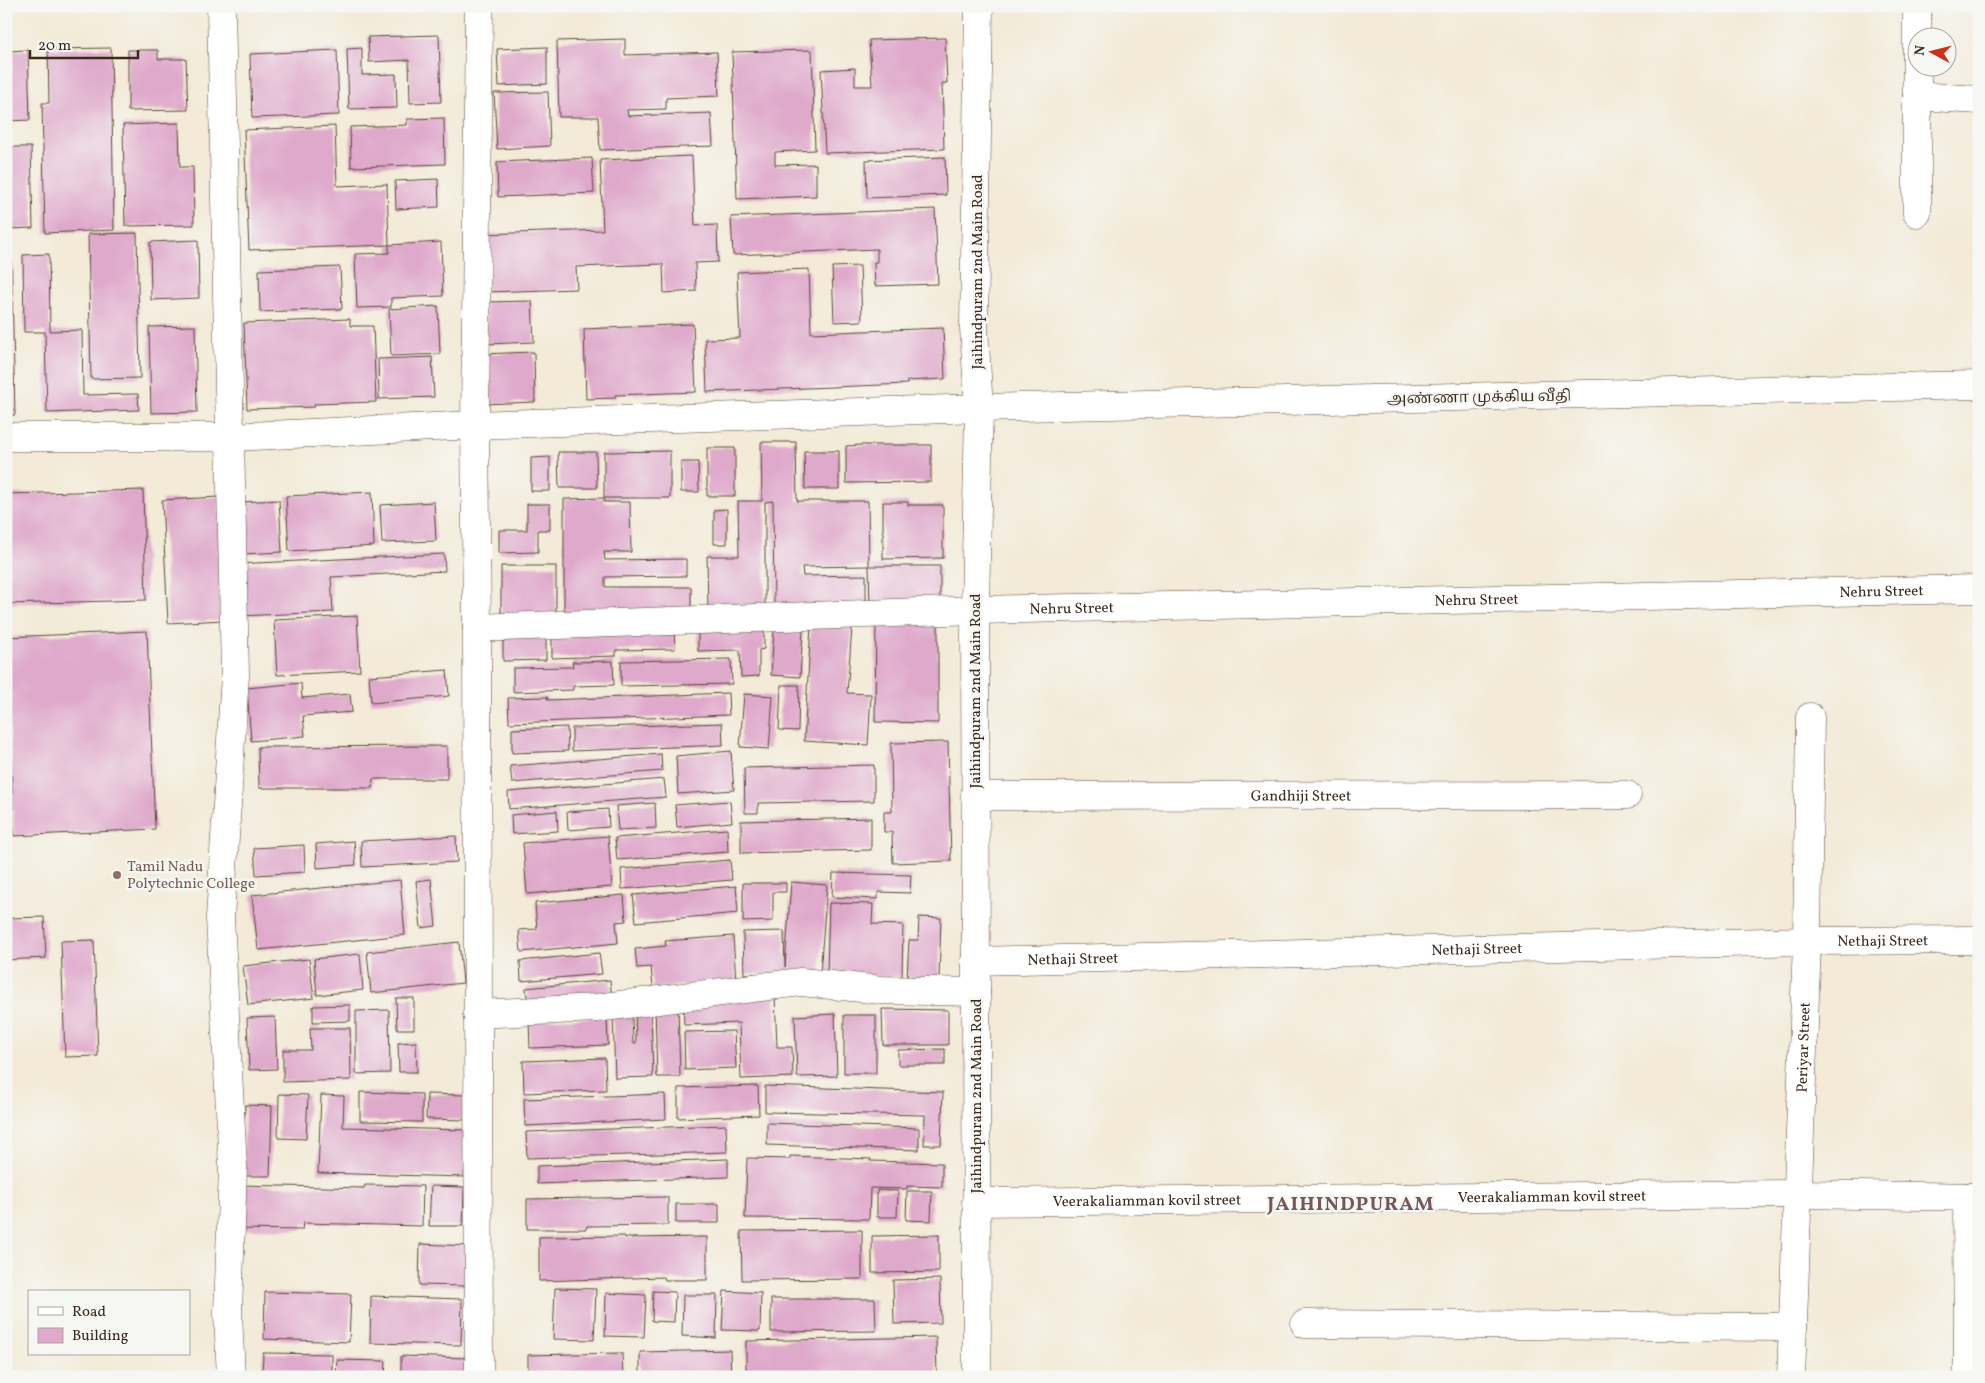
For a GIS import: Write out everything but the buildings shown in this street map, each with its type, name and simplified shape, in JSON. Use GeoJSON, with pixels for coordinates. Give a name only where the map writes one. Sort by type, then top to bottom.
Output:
{"type":"FeatureCollection","features":[{"type":"Feature","properties":{"kind":"street"},"geometry":{"type":"LineString","coordinates":[[221,6],[235,675],[220,918],[233,1167],[228,1313],[231,1377]]}},
{"type":"Feature","properties":{"kind":"street"},"geometry":{"type":"LineString","coordinates":[[479,6],[474,425],[477,628],[477,1014],[480,1377]]}},
{"type":"Feature","properties":{"kind":"street","name":"Jaihindpuram 2nd Main Road"},"geometry":{"type":"LineString","coordinates":[[977,1377],[975,610],[979,408],[974,328],[979,6]]}},
{"type":"Feature","properties":{"kind":"street"},"geometry":{"type":"LineString","coordinates":[[1917,6],[1917,213]]}},
{"type":"Feature","properties":{"kind":"street"},"geometry":{"type":"LineString","coordinates":[[1917,96],[1979,100]]}},
{"type":"Feature","properties":{"kind":"street","name":"அண்ணா முக்கிய வீதி"},"geometry":{"type":"LineString","coordinates":[[6,437],[230,437],[474,425],[979,408],[1979,385]]}},
{"type":"Feature","properties":{"kind":"street","name":"Nehru Street"},"geometry":{"type":"LineString","coordinates":[[477,628],[975,610],[1979,589]]}},
{"type":"Feature","properties":{"kind":"street","name":"Periyar Street"},"geometry":{"type":"LineString","coordinates":[[1791,1377],[1807,941],[1810,717]]}},
{"type":"Feature","properties":{"kind":"street","name":"Gandhiji Street"},"geometry":{"type":"LineString","coordinates":[[975,796],[1627,796]]}},
{"type":"Feature","properties":{"kind":"street","name":"Nethaji Street"},"geometry":{"type":"LineString","coordinates":[[975,961],[1807,941],[1979,940]]}},
{"type":"Feature","properties":{"kind":"street"},"geometry":{"type":"LineString","coordinates":[[477,1014],[596,1008],[801,982],[882,990],[976,992]]}},
{"type":"Feature","properties":{"kind":"street","name":"Veerakaliamman kovil street"},"geometry":{"type":"LineString","coordinates":[[976,1202],[1798,1194],[1973,1197]]}},
{"type":"Feature","properties":{"kind":"street"},"geometry":{"type":"LineString","coordinates":[[1968,1377],[1973,1197]]}},
{"type":"Feature","properties":{"kind":"street"},"geometry":{"type":"LineString","coordinates":[[1305,1324],[1793,1327]]}},
{"type":"Feature","properties":{"kind":"place","name":"Tamil Nadu Polytechnic College"},"geometry":{"type":"Point","coordinates":[117,875]}},
{"type":"Feature","properties":{"kind":"district","name":"JAIHINDPURAM"},"geometry":{"type":"Point","coordinates":[1351,1203]}}]}
